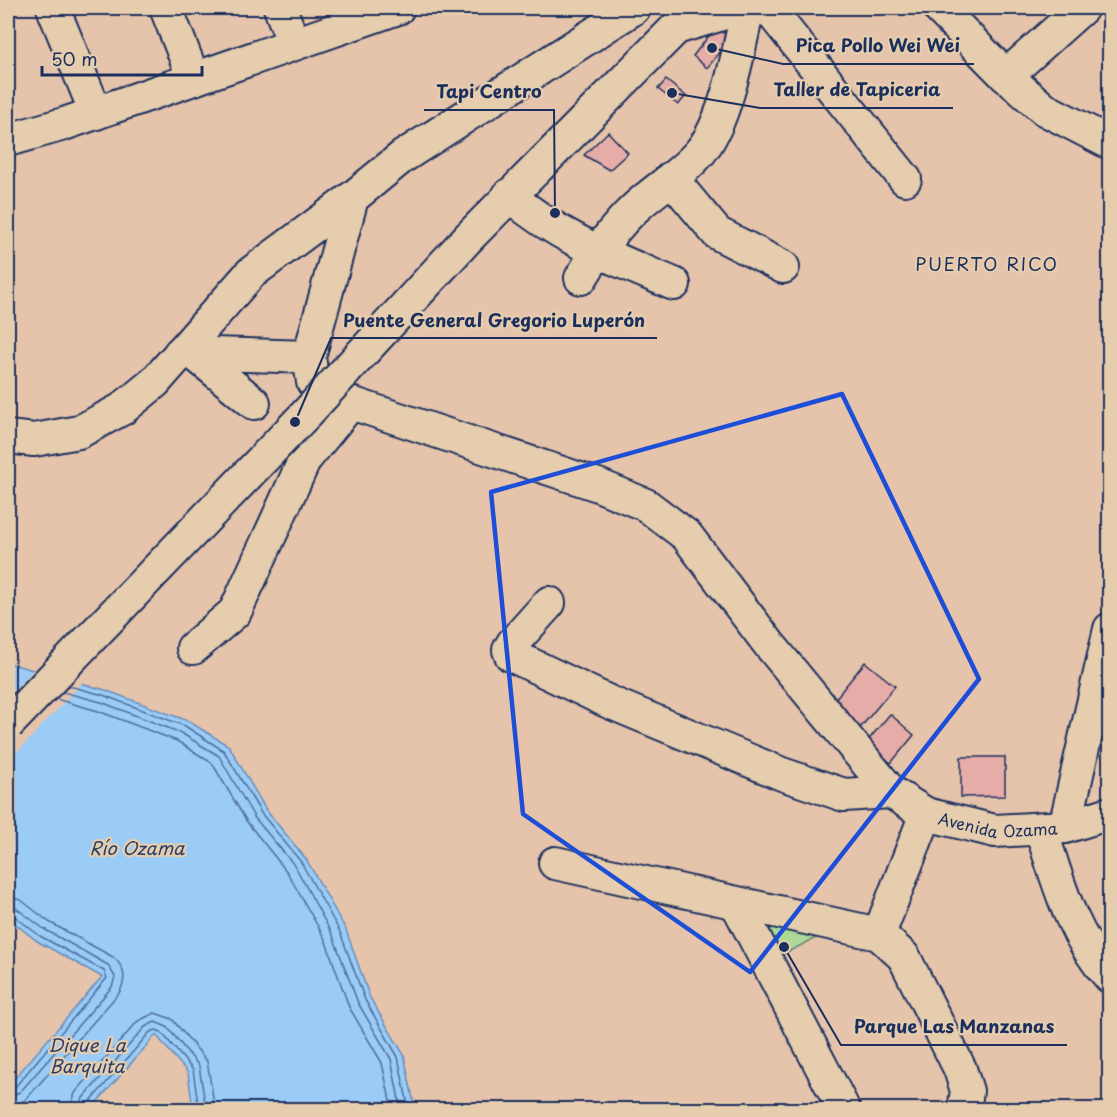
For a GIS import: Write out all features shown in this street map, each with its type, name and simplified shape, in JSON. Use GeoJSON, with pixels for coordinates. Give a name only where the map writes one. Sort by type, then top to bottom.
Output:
{"type":"FeatureCollection","features":[{"type":"Feature","properties":{"kind":"street"},"geometry":{"type":"LineString","coordinates":[[53,8],[96,113]]}},
{"type":"Feature","properties":{"kind":"street"},"geometry":{"type":"LineString","coordinates":[[166,8],[194,79]]}},
{"type":"Feature","properties":{"kind":"street"},"geometry":{"type":"LineString","coordinates":[[280,8],[294,44]]}},
{"type":"Feature","properties":{"kind":"street"},"geometry":{"type":"LineString","coordinates":[[8,140],[96,113],[394,8]]}},
{"type":"Feature","properties":{"kind":"street"},"geometry":{"type":"LineString","coordinates":[[8,437],[34,440],[79,432],[122,409],[189,355],[251,273],[402,157],[634,8]]}},
{"type":"Feature","properties":{"kind":"street"},"geometry":{"type":"LineString","coordinates":[[8,724],[307,413],[509,195],[684,18],[742,8]]}},
{"type":"Feature","properties":{"kind":"street"},"geometry":{"type":"LineString","coordinates":[[581,278],[597,251],[634,209],[700,151],[716,126],[738,55],[748,8]]}},
{"type":"Feature","properties":{"kind":"street"},"geometry":{"type":"LineString","coordinates":[[768,8],[905,179]]}},
{"type":"Feature","properties":{"kind":"street"},"geometry":{"type":"LineString","coordinates":[[939,8],[1006,76],[1057,118],[1110,142]]}},
{"type":"Feature","properties":{"kind":"street"},"geometry":{"type":"LineString","coordinates":[[1006,76],[1082,8]]}},
{"type":"Feature","properties":{"kind":"street"},"geometry":{"type":"LineString","coordinates":[[671,178],[717,233],[783,267]]}},
{"type":"Feature","properties":{"kind":"street"},"geometry":{"type":"LineString","coordinates":[[509,195],[537,219],[597,251],[674,284]]}},
{"type":"Feature","properties":{"kind":"street"},"geometry":{"type":"LineString","coordinates":[[189,355],[309,357],[351,198]]}},
{"type":"Feature","properties":{"kind":"street"},"geometry":{"type":"LineString","coordinates":[[189,355],[254,403]]}},
{"type":"Feature","properties":{"kind":"street","name":"Avenida Ozama"},"geometry":{"type":"LineString","coordinates":[[309,357],[313,382],[330,396],[598,485],[654,512],[687,536],[776,653],[891,792],[926,814],[995,831],[1053,828],[1110,813]]}},
{"type":"Feature","properties":{"kind":"street"},"geometry":{"type":"LineString","coordinates":[[193,648],[235,612],[305,459],[350,404]]}},
{"type":"Feature","properties":{"kind":"street"},"geometry":{"type":"LineString","coordinates":[[549,603],[513,643],[509,650],[511,655],[609,702],[782,774],[844,795],[891,792]]}},
{"type":"Feature","properties":{"kind":"street"},"geometry":{"type":"LineString","coordinates":[[1110,629],[1053,828],[1073,924],[1090,954],[1110,977]]}},
{"type":"Feature","properties":{"kind":"street"},"geometry":{"type":"LineString","coordinates":[[879,934],[926,814]]}},
{"type":"Feature","properties":{"kind":"street"},"geometry":{"type":"LineString","coordinates":[[555,863],[879,934],[904,957],[960,1070],[966,1091],[964,1110]]}},
{"type":"Feature","properties":{"kind":"street"},"geometry":{"type":"LineString","coordinates":[[737,904],[844,1110]]}},
{"type":"Feature","properties":{"kind":"highlighted area"},"geometry":{"type":"Polygon","coordinates":[[[842,394],[979,679],[750,972],[523,814],[491,492],[842,394]]]}},
{"type":"Feature","properties":{"kind":"green space"},"geometry":{"type":"Polygon","coordinates":[[[780,924],[818,937],[775,958],[766,937],[774,925],[780,924]]]}},
{"type":"Feature","properties":{"kind":"water","name":"Río Ozama"},"geometry":{"type":"Polygon","coordinates":[[[8,663],[105,690],[188,721],[229,746],[266,810],[306,859],[346,930],[370,998],[404,1055],[415,1109],[193,1109],[188,1073],[156,1035],[91,1109],[8,1109],[8,1086],[102,977],[37,941],[8,918],[8,663]]]}},
{"type":"Feature","properties":{"kind":"pier"},"geometry":{"type":"Polygon","coordinates":[[[36,667],[84,681],[8,762],[8,697],[36,667]]]}},
{"type":"Feature","properties":{"kind":"building"},"geometry":{"type":"Polygon","coordinates":[[[722,32],[731,39],[707,68],[693,56],[711,33],[722,32]]]}},
{"type":"Feature","properties":{"kind":"building"},"geometry":{"type":"Polygon","coordinates":[[[666,80],[686,96],[678,105],[658,89],[666,80]]]}},
{"type":"Feature","properties":{"kind":"building"},"geometry":{"type":"Polygon","coordinates":[[[608,132],[628,153],[609,170],[584,155],[608,132]]]}},
{"type":"Feature","properties":{"kind":"building"},"geometry":{"type":"Polygon","coordinates":[[[865,662],[895,686],[856,733],[827,709],[865,662]]]}},
{"type":"Feature","properties":{"kind":"building"},"geometry":{"type":"Polygon","coordinates":[[[890,714],[914,735],[891,763],[866,743],[890,714]]]}},
{"type":"Feature","properties":{"kind":"building"},"geometry":{"type":"Polygon","coordinates":[[[961,757],[1005,757],[1005,796],[961,797],[961,757]]]}},
{"type":"Feature","properties":{"kind":"place","name":"Pica Pollo Wei Wei"},"geometry":{"type":"Point","coordinates":[712,48]}},
{"type":"Feature","properties":{"kind":"place","name":"Taller de Tapiceria"},"geometry":{"type":"Point","coordinates":[672,93]}},
{"type":"Feature","properties":{"kind":"place","name":"Tapi Centro"},"geometry":{"type":"Point","coordinates":[555,213]}},
{"type":"Feature","properties":{"kind":"place","name":"Puente General Gregorio Luperón"},"geometry":{"type":"Point","coordinates":[295,422]}},
{"type":"Feature","properties":{"kind":"place","name":"Parque Las Manzanas"},"geometry":{"type":"Point","coordinates":[784,947]}},
{"type":"Feature","properties":{"kind":"district","name":"PUERTO RICO"},"geometry":{"type":"Point","coordinates":[987,263]}},
{"type":"Feature","properties":{"kind":"water label","name":"Dique La Barquita"},"geometry":{"type":"Point","coordinates":[87,1054]}}]}
